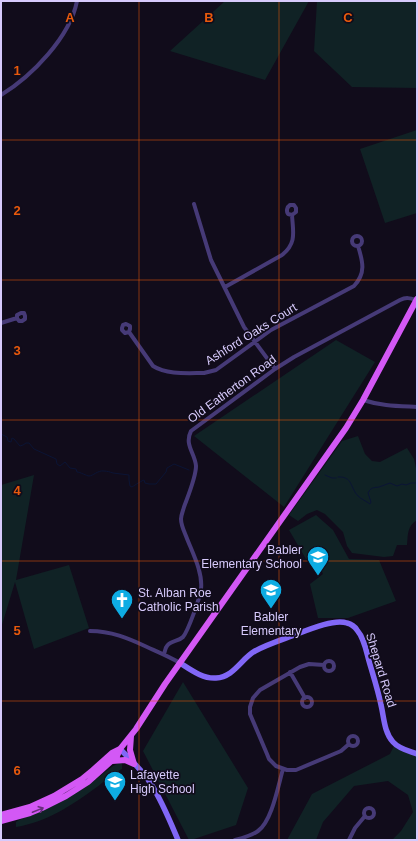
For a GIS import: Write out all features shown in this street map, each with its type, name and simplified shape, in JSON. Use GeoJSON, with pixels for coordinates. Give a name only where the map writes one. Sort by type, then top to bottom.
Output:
{"type":"FeatureCollection","features":[{"type":"Feature","properties":{"kind":"main road"},"geometry":{"type":"LineString","coordinates":[[1,821],[30,813],[48,806],[66,796],[88,782],[116,756],[132,735],[165,684],[337,441],[363,400],[417,300]]}},
{"type":"Feature","properties":{"kind":"main road"},"geometry":{"type":"LineString","coordinates":[[132,735],[130,750],[134,764]]}},
{"type":"Feature","properties":{"kind":"main road"},"geometry":{"type":"LineString","coordinates":[[1,815],[30,806],[60,793],[82,779],[112,752],[120,749]]}},
{"type":"Feature","properties":{"kind":"main road"},"geometry":{"type":"LineString","coordinates":[[112,761],[124,760],[134,764]]}},
{"type":"Feature","properties":{"kind":"street"},"geometry":{"type":"LineString","coordinates":[[1,95],[31,72],[53,49],[64,33],[77,1]]}},
{"type":"Feature","properties":{"kind":"street"},"geometry":{"type":"LineString","coordinates":[[194,204],[211,260],[244,327],[275,369]]}},
{"type":"Feature","properties":{"kind":"street"},"geometry":{"type":"LineString","coordinates":[[225,287],[287,251],[293,238],[292,215]]}},
{"type":"Feature","properties":{"kind":"street","name":"Ashford Oaks Court"},"geometry":{"type":"LineString","coordinates":[[129,332],[153,366],[158,370],[166,372],[204,373],[216,370],[271,330],[354,286],[360,279],[362,270],[362,261],[358,246]]}},
{"type":"Feature","properties":{"kind":"street","name":"Old Eatherton Road"},"geometry":{"type":"LineString","coordinates":[[164,654],[166,646],[170,642],[180,640],[184,636],[201,589],[199,572],[181,518],[196,470],[195,460],[189,446],[189,434],[193,428],[294,357],[400,300],[409,298],[417,300]]}},
{"type":"Feature","properties":{"kind":"street"},"geometry":{"type":"LineString","coordinates":[[1,323],[17,318]]}},
{"type":"Feature","properties":{"kind":"street"},"geometry":{"type":"LineString","coordinates":[[363,400],[373,404],[417,407]]}},
{"type":"Feature","properties":{"kind":"street","name":"Shepard Road"},"geometry":{"type":"LineString","coordinates":[[90,630],[107,632],[131,640],[164,654],[209,678],[227,675],[237,668],[251,654],[264,647],[325,624],[340,622],[349,623],[357,629],[363,640],[389,736],[398,746],[417,754]]}},
{"type":"Feature","properties":{"kind":"street"},"geometry":{"type":"LineString","coordinates":[[324,665],[310,664],[300,667],[257,692],[253,698],[250,708],[251,718],[269,759],[283,770],[300,768],[341,751],[349,744]]}},
{"type":"Feature","properties":{"kind":"street"},"geometry":{"type":"LineString","coordinates":[[290,672],[305,698]]}},
{"type":"Feature","properties":{"kind":"street"},"geometry":{"type":"LineString","coordinates":[[120,749],[145,775],[157,793],[178,840]]}},
{"type":"Feature","properties":{"kind":"street"},"geometry":{"type":"LineString","coordinates":[[235,840],[250,836],[257,832],[266,823],[270,815],[283,770]]}},
{"type":"Feature","properties":{"kind":"street"},"geometry":{"type":"LineString","coordinates":[[349,840],[355,828],[366,816]]}},
{"type":"Feature","properties":{"kind":"shaded area"},"geometry":{"type":"Polygon","coordinates":[[[225,1],[309,1],[265,80],[170,51],[225,1]]]}},
{"type":"Feature","properties":{"kind":"shaded area"},"geometry":{"type":"Polygon","coordinates":[[[317,1],[417,1],[417,88],[352,87],[314,51],[317,1]]]}},
{"type":"Feature","properties":{"kind":"shaded area"},"geometry":{"type":"Polygon","coordinates":[[[417,130],[417,213],[385,223],[360,149],[417,130]]]}},
{"type":"Feature","properties":{"kind":"shaded area"},"geometry":{"type":"Polygon","coordinates":[[[336,340],[375,362],[284,507],[194,436],[336,340]]]}},
{"type":"Feature","properties":{"kind":"shaded area"},"geometry":{"type":"Polygon","coordinates":[[[358,436],[365,454],[372,461],[380,462],[407,448],[414,459],[417,468],[417,520],[411,525],[407,545],[397,545],[393,556],[384,557],[352,553],[347,546],[343,532],[325,514],[317,510],[307,514],[298,521],[289,515],[342,441],[358,436]]]}},
{"type":"Feature","properties":{"kind":"shaded area"},"geometry":{"type":"Polygon","coordinates":[[[34,475],[16,580],[69,565],[89,628],[34,649],[15,582],[1,628],[1,485],[34,475]]]}},
{"type":"Feature","properties":{"kind":"shaded area"},"geometry":{"type":"Polygon","coordinates":[[[316,515],[333,530],[349,559],[379,560],[396,601],[348,618],[318,618],[310,584],[323,574],[317,561],[306,559],[289,530],[316,515]]]}},
{"type":"Feature","properties":{"kind":"shaded area"},"geometry":{"type":"Polygon","coordinates":[[[183,682],[248,788],[236,825],[191,840],[189,840],[143,751],[183,682]]]}},
{"type":"Feature","properties":{"kind":"shaded area"},"geometry":{"type":"Polygon","coordinates":[[[394,746],[417,756],[417,840],[392,840],[401,831],[413,812],[408,795],[388,781],[354,786],[323,822],[316,840],[287,840],[312,794],[390,754],[394,746]]]}},
{"type":"Feature","properties":{"kind":"shaded area"},"geometry":{"type":"Polygon","coordinates":[[[122,762],[122,769],[69,806],[49,817],[27,825],[16,827],[16,822],[19,820],[84,788],[113,766],[122,762]]]}},
{"type":"Feature","properties":{"kind":"waterway"},"geometry":{"type":"LineString","coordinates":[[1,434],[7,437],[8,441],[11,442],[12,438],[14,439],[20,446],[29,443],[34,449],[56,459],[57,464],[60,466],[65,462],[70,468],[76,469],[77,472],[88,476],[102,471],[129,475],[130,486],[132,487],[144,480],[145,483],[156,484],[166,472],[167,468],[174,464],[189,470]]}},
{"type":"Feature","properties":{"kind":"waterway"},"geometry":{"type":"LineString","coordinates":[[325,475],[336,478]]}},
{"type":"Feature","properties":{"kind":"waterway"},"geometry":{"type":"LineString","coordinates":[[338,477],[343,477],[349,480],[355,493],[370,504],[371,502],[368,493],[372,488],[390,483],[397,486],[402,484],[406,485],[417,483]]}},
{"type":"Feature","properties":{"kind":"place","name":"Babler Elementary School"},"geometry":{"type":"Point","coordinates":[318,576]}},
{"type":"Feature","properties":{"kind":"place","name":"Babler Elementary"},"geometry":{"type":"Point","coordinates":[271,610]}},
{"type":"Feature","properties":{"kind":"place","name":"St. Alban Roe Catholic Parish"},"geometry":{"type":"Point","coordinates":[122,620]}},
{"type":"Feature","properties":{"kind":"place","name":"Lafayette High School"},"geometry":{"type":"Point","coordinates":[115,802]}}]}
